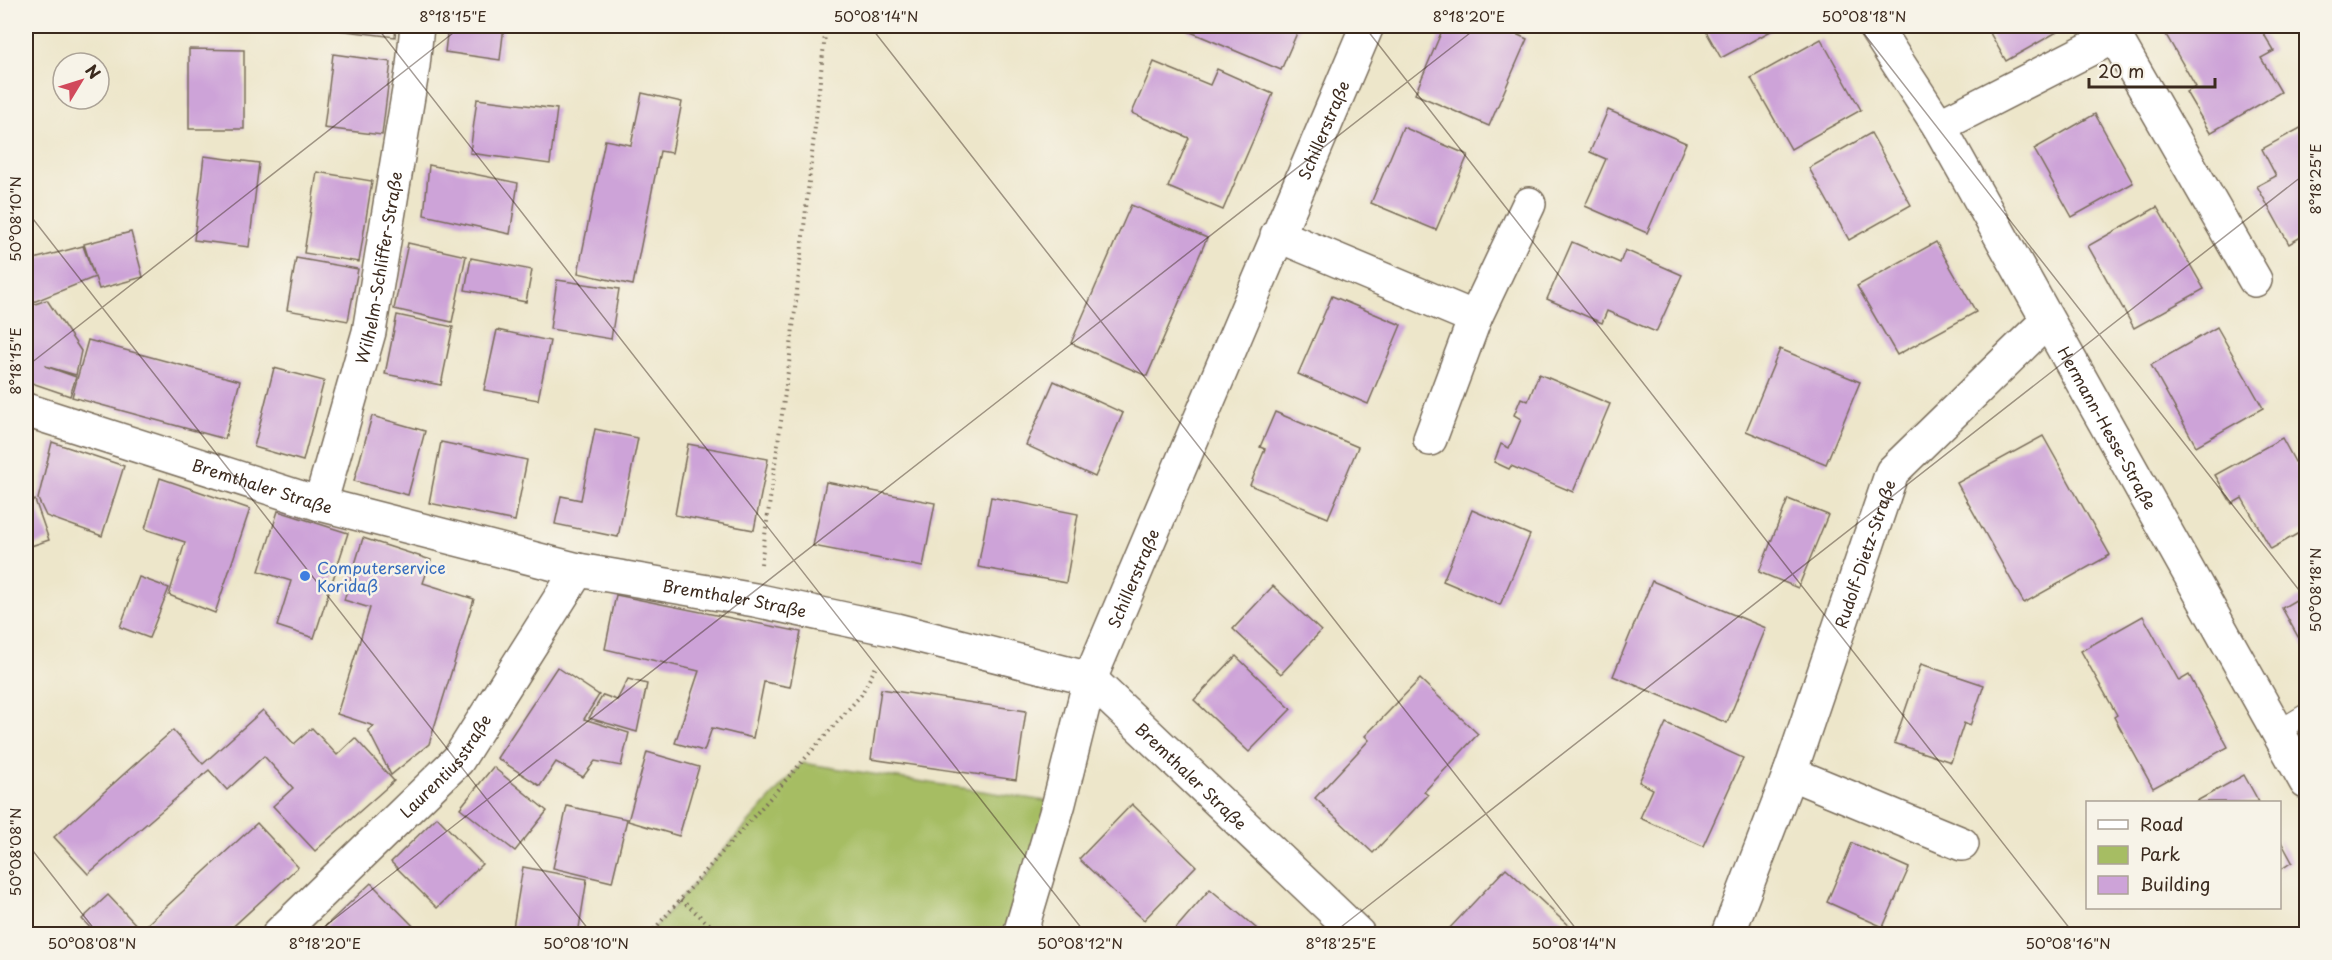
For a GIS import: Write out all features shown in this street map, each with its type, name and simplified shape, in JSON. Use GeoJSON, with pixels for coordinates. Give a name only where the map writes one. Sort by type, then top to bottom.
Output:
{"type":"FeatureCollection","features":[{"type":"Feature","properties":{"kind":"street","name":"Wilhelm-Schliffer-Straße"},"geometry":{"type":"LineString","coordinates":[[320,504],[369,332],[411,78],[417,26]]}},
{"type":"Feature","properties":{"kind":"street","name":"Schillerstraße"},"geometry":{"type":"LineString","coordinates":[[1020,934],[1059,803],[1089,679],[1367,26]]}},
{"type":"Feature","properties":{"kind":"street","name":"Hermann-Hesse-Straße"},"geometry":{"type":"LineString","coordinates":[[1874,26],[1939,126],[2307,782]]}},
{"type":"Feature","properties":{"kind":"street"},"geometry":{"type":"LineString","coordinates":[[1939,126],[2112,31],[2255,280]]}},
{"type":"Feature","properties":{"kind":"street"},"geometry":{"type":"LineString","coordinates":[[1430,439],[1475,318],[1529,204]]}},
{"type":"Feature","properties":{"kind":"street"},"geometry":{"type":"LineString","coordinates":[[1277,235],[1475,318]]}},
{"type":"Feature","properties":{"kind":"street","name":"Rudolf-Dietz-Straße"},"geometry":{"type":"LineString","coordinates":[[1728,934],[1790,772],[1892,472],[2047,321]]}},
{"type":"Feature","properties":{"kind":"street","name":"Bremthaler Straße"},"geometry":{"type":"LineString","coordinates":[[26,410],[320,504],[578,570],[755,600],[896,630],[1089,679],[1358,934]]}},
{"type":"Feature","properties":{"kind":"street","name":"Laurentiusstraße"},"geometry":{"type":"LineString","coordinates":[[279,934],[458,760],[578,570]]}},
{"type":"Feature","properties":{"kind":"street"},"geometry":{"type":"LineString","coordinates":[[1790,772],[1962,844]]}},
{"type":"Feature","properties":{"kind":"lane"},"geometry":{"type":"LineString","coordinates":[[2278,730],[2307,714]]}},
{"type":"Feature","properties":{"kind":"path"},"geometry":{"type":"LineString","coordinates":[[755,600],[789,364],[826,26]]}},
{"type":"Feature","properties":{"kind":"path"},"geometry":{"type":"LineString","coordinates":[[650,934],[861,695],[896,630]]}},
{"type":"Feature","properties":{"kind":"path"},"geometry":{"type":"LineString","coordinates":[[681,900],[721,934]]}},
{"type":"Feature","properties":{"kind":"green space"},"geometry":{"type":"Polygon","coordinates":[[[802,763],[1059,803],[1020,934],[649,934],[802,763]]]}},
{"type":"Feature","properties":{"kind":"building"},"geometry":{"type":"Polygon","coordinates":[[[331,26],[396,26],[395,37],[330,29],[331,26]]]}},
{"type":"Feature","properties":{"kind":"building"},"geometry":{"type":"Polygon","coordinates":[[[448,26],[504,26],[500,60],[445,52],[448,26]]]}},
{"type":"Feature","properties":{"kind":"building"},"geometry":{"type":"Polygon","coordinates":[[[1188,26],[1300,26],[1281,70],[1186,30],[1188,26]]]}},
{"type":"Feature","properties":{"kind":"building"},"geometry":{"type":"Polygon","coordinates":[[[1444,26],[1498,26],[1527,39],[1489,126],[1415,94],[1444,26]]]}},
{"type":"Feature","properties":{"kind":"building"},"geometry":{"type":"Polygon","coordinates":[[[1703,26],[1780,26],[1721,58],[1703,26]]]}},
{"type":"Feature","properties":{"kind":"building"},"geometry":{"type":"Polygon","coordinates":[[[1986,26],[2053,26],[2057,32],[2006,61],[1986,26]]]}},
{"type":"Feature","properties":{"kind":"building"},"geometry":{"type":"Polygon","coordinates":[[[2161,26],[2259,26],[2274,51],[2261,58],[2281,92],[2210,133],[2186,92],[2196,87],[2161,26]]]}},
{"type":"Feature","properties":{"kind":"building"},"geometry":{"type":"Polygon","coordinates":[[[1821,39],[1861,110],[1791,149],[1751,78],[1821,39]]]}},
{"type":"Feature","properties":{"kind":"building"},"geometry":{"type":"Polygon","coordinates":[[[189,49],[244,50],[244,129],[189,129],[189,49]]]}},
{"type":"Feature","properties":{"kind":"building"},"geometry":{"type":"Polygon","coordinates":[[[333,54],[391,62],[382,135],[324,128],[333,54]]]}},
{"type":"Feature","properties":{"kind":"building"},"geometry":{"type":"Polygon","coordinates":[[[1154,62],[1210,85],[1217,69],[1273,94],[1223,210],[1168,187],[1189,138],[1132,113],[1154,62]]]}},
{"type":"Feature","properties":{"kind":"building"},"geometry":{"type":"Polygon","coordinates":[[[642,93],[682,102],[672,153],[660,151],[633,285],[578,273],[605,140],[631,145],[642,93]]]}},
{"type":"Feature","properties":{"kind":"building"},"geometry":{"type":"Polygon","coordinates":[[[477,99],[557,109],[550,164],[470,153],[477,99]]]}},
{"type":"Feature","properties":{"kind":"building"},"geometry":{"type":"Polygon","coordinates":[[[1608,110],[1686,143],[1647,233],[1585,206],[1606,159],[1590,152],[1608,110]]]}},
{"type":"Feature","properties":{"kind":"building"},"geometry":{"type":"Polygon","coordinates":[[[2095,114],[2133,183],[2072,217],[2034,149],[2095,114]]]}},
{"type":"Feature","properties":{"kind":"building"},"geometry":{"type":"Polygon","coordinates":[[[2306,125],[2306,234],[2289,244],[2257,186],[2276,176],[2262,149],[2306,125]]]}},
{"type":"Feature","properties":{"kind":"building"},"geometry":{"type":"Polygon","coordinates":[[[1403,127],[1468,155],[1436,230],[1371,203],[1403,127]]]}},
{"type":"Feature","properties":{"kind":"building"},"geometry":{"type":"Polygon","coordinates":[[[1871,133],[1911,205],[1849,240],[1809,168],[1871,133]]]}},
{"type":"Feature","properties":{"kind":"building"},"geometry":{"type":"Polygon","coordinates":[[[204,156],[259,163],[249,247],[194,240],[204,156]]]}},
{"type":"Feature","properties":{"kind":"building"},"geometry":{"type":"Polygon","coordinates":[[[429,165],[518,183],[510,234],[424,215],[429,165]]]}},
{"type":"Feature","properties":{"kind":"building"},"geometry":{"type":"Polygon","coordinates":[[[317,172],[372,181],[359,262],[304,253],[317,172]]]}},
{"type":"Feature","properties":{"kind":"building"},"geometry":{"type":"Polygon","coordinates":[[[1131,205],[1207,238],[1147,376],[1071,343],[1131,205]]]}},
{"type":"Feature","properties":{"kind":"building"},"geometry":{"type":"Polygon","coordinates":[[[2157,207],[2204,289],[2134,328],[2088,246],[2157,207]]]}},
{"type":"Feature","properties":{"kind":"building"},"geometry":{"type":"Polygon","coordinates":[[[131,232],[143,277],[99,289],[95,277],[26,305],[26,261],[83,246],[94,276],[84,244],[131,232]]]}},
{"type":"Feature","properties":{"kind":"building"},"geometry":{"type":"Polygon","coordinates":[[[1572,242],[1620,263],[1625,250],[1682,275],[1656,332],[1607,311],[1602,323],[1547,299],[1572,242]]]}},
{"type":"Feature","properties":{"kind":"building"},"geometry":{"type":"Polygon","coordinates":[[[1936,242],[1976,312],[1897,355],[1857,286],[1936,242]]]}},
{"type":"Feature","properties":{"kind":"building"},"geometry":{"type":"Polygon","coordinates":[[[408,243],[466,256],[452,322],[394,309],[408,243]]]}},
{"type":"Feature","properties":{"kind":"building"},"geometry":{"type":"Polygon","coordinates":[[[296,258],[358,269],[348,321],[287,310],[296,258]]]}},
{"type":"Feature","properties":{"kind":"building"},"geometry":{"type":"Polygon","coordinates":[[[471,258],[532,270],[526,302],[465,290],[471,258]]]}},
{"type":"Feature","properties":{"kind":"building"},"geometry":{"type":"Polygon","coordinates":[[[557,280],[619,289],[611,339],[550,329],[557,280]]]}},
{"type":"Feature","properties":{"kind":"building"},"geometry":{"type":"Polygon","coordinates":[[[1332,296],[1401,325],[1368,404],[1298,374],[1332,296]]]}},
{"type":"Feature","properties":{"kind":"building"},"geometry":{"type":"Polygon","coordinates":[[[47,300],[81,351],[76,375],[45,366],[76,377],[70,396],[26,381],[26,307],[47,300]]]}},
{"type":"Feature","properties":{"kind":"building"},"geometry":{"type":"Polygon","coordinates":[[[397,315],[453,327],[441,385],[385,374],[397,315]]]}},
{"type":"Feature","properties":{"kind":"building"},"geometry":{"type":"Polygon","coordinates":[[[2217,327],[2263,408],[2196,446],[2151,365],[2217,327]]]}},
{"type":"Feature","properties":{"kind":"building"},"geometry":{"type":"Polygon","coordinates":[[[497,330],[550,341],[538,400],[484,390],[497,330]]]}},
{"type":"Feature","properties":{"kind":"building"},"geometry":{"type":"Polygon","coordinates":[[[88,340],[240,381],[225,439],[72,397],[88,340]]]}},
{"type":"Feature","properties":{"kind":"building"},"geometry":{"type":"Polygon","coordinates":[[[1780,349],[1860,382],[1826,464],[1746,431],[1780,349]]]}},
{"type":"Feature","properties":{"kind":"building"},"geometry":{"type":"Polygon","coordinates":[[[274,368],[324,381],[303,461],[254,447],[274,368]]]}},
{"type":"Feature","properties":{"kind":"building"},"geometry":{"type":"Polygon","coordinates":[[[1539,374],[1610,404],[1573,492],[1511,466],[1509,469],[1494,462],[1501,444],[1509,448],[1521,419],[1514,415],[1521,398],[1528,401],[1539,374]]]}},
{"type":"Feature","properties":{"kind":"building"},"geometry":{"type":"Polygon","coordinates":[[[1054,381],[1123,413],[1095,477],[1026,445],[1054,381]]]}},
{"type":"Feature","properties":{"kind":"building"},"geometry":{"type":"Polygon","coordinates":[[[1275,412],[1358,447],[1328,518],[1250,485],[1265,449],[1260,447],[1275,412]]]}},
{"type":"Feature","properties":{"kind":"building"},"geometry":{"type":"Polygon","coordinates":[[[372,416],[425,431],[408,495],[354,481],[372,416]]]}},
{"type":"Feature","properties":{"kind":"building"},"geometry":{"type":"Polygon","coordinates":[[[595,429],[638,438],[618,537],[555,524],[561,496],[581,500],[595,429]]]}},
{"type":"Feature","properties":{"kind":"building"},"geometry":{"type":"Polygon","coordinates":[[[2043,436],[2110,555],[2024,603],[1957,483],[2043,436]]]}},
{"type":"Feature","properties":{"kind":"building"},"geometry":{"type":"Polygon","coordinates":[[[2282,438],[2306,482],[2306,529],[2271,549],[2242,498],[2232,504],[2215,475],[2282,438]]]}},
{"type":"Feature","properties":{"kind":"building"},"geometry":{"type":"Polygon","coordinates":[[[52,442],[124,466],[102,536],[46,516],[38,499],[52,442]]]}},
{"type":"Feature","properties":{"kind":"building"},"geometry":{"type":"Polygon","coordinates":[[[441,442],[527,460],[515,521],[429,503],[441,442]]]}},
{"type":"Feature","properties":{"kind":"building"},"geometry":{"type":"Polygon","coordinates":[[[688,444],[768,459],[754,530],[675,515],[688,444]]]}},
{"type":"Feature","properties":{"kind":"building"},"geometry":{"type":"Polygon","coordinates":[[[160,478],[250,509],[215,613],[169,595],[185,542],[145,529],[160,478]]]}},
{"type":"Feature","properties":{"kind":"building"},"geometry":{"type":"Polygon","coordinates":[[[826,482],[935,503],[923,567],[813,546],[826,482]]]}},
{"type":"Feature","properties":{"kind":"building"},"geometry":{"type":"Polygon","coordinates":[[[991,497],[1078,514],[1066,583],[978,567],[991,497]]]}},
{"type":"Feature","properties":{"kind":"building"},"geometry":{"type":"Polygon","coordinates":[[[1788,499],[1828,515],[1798,588],[1759,572],[1788,499]]]}},
{"type":"Feature","properties":{"kind":"building"},"geometry":{"type":"Polygon","coordinates":[[[35,500],[49,540],[28,547],[26,504],[35,500]]]}},
{"type":"Feature","properties":{"kind":"building"},"geometry":{"type":"Polygon","coordinates":[[[1472,510],[1530,535],[1500,605],[1443,581],[1472,510]]]}},
{"type":"Feature","properties":{"kind":"building","name":"Computerservice Koridaß"},"geometry":{"type":"Polygon","coordinates":[[[278,511],[348,533],[314,638],[277,626],[291,581],[259,571],[278,511]]]}},
{"type":"Feature","properties":{"kind":"building"},"geometry":{"type":"Polygon","coordinates":[[[363,538],[431,560],[423,583],[474,599],[429,744],[391,775],[368,730],[374,726],[337,714],[370,608],[344,600],[363,538]]]}},
{"type":"Feature","properties":{"kind":"building"},"geometry":{"type":"Polygon","coordinates":[[[139,577],[169,588],[149,638],[120,627],[139,577]]]}},
{"type":"Feature","properties":{"kind":"building"},"geometry":{"type":"Polygon","coordinates":[[[1652,581],[1766,628],[1727,723],[1613,676],[1652,581]]]}},
{"type":"Feature","properties":{"kind":"building"},"geometry":{"type":"Polygon","coordinates":[[[1273,586],[1321,631],[1281,674],[1233,629],[1273,586]]]}},
{"type":"Feature","properties":{"kind":"building"},"geometry":{"type":"Polygon","coordinates":[[[2306,594],[2306,651],[2282,608],[2306,594]]]}},
{"type":"Feature","properties":{"kind":"building"},"geometry":{"type":"Polygon","coordinates":[[[616,595],[801,632],[790,687],[764,682],[753,738],[712,728],[704,751],[675,743],[699,671],[605,649],[616,595]]]}},
{"type":"Feature","properties":{"kind":"building"},"geometry":{"type":"Polygon","coordinates":[[[2143,616],[2179,681],[2189,675],[2228,747],[2153,788],[2114,717],[2117,715],[2081,651],[2143,616]]]}},
{"type":"Feature","properties":{"kind":"building"},"geometry":{"type":"Polygon","coordinates":[[[1236,656],[1291,709],[1249,752],[1194,700],[1236,656]]]}},
{"type":"Feature","properties":{"kind":"building"},"geometry":{"type":"Polygon","coordinates":[[[1921,664],[1984,685],[1970,726],[1964,723],[1951,762],[1894,743],[1921,664]]]}},
{"type":"Feature","properties":{"kind":"building"},"geometry":{"type":"Polygon","coordinates":[[[557,667],[599,695],[584,719],[629,733],[621,766],[595,761],[583,777],[556,762],[540,786],[497,758],[557,667]]]}},
{"type":"Feature","properties":{"kind":"building"},"geometry":{"type":"Polygon","coordinates":[[[628,679],[647,684],[637,732],[589,718],[603,695],[617,700],[628,679]]]}},
{"type":"Feature","properties":{"kind":"building"},"geometry":{"type":"Polygon","coordinates":[[[1420,679],[1478,734],[1424,792],[1428,795],[1373,853],[1315,798],[1369,740],[1365,736],[1420,679]]]}},
{"type":"Feature","properties":{"kind":"building"},"geometry":{"type":"Polygon","coordinates":[[[881,689],[1026,711],[1016,780],[871,759],[881,689]]]}},
{"type":"Feature","properties":{"kind":"building"},"geometry":{"type":"Polygon","coordinates":[[[263,710],[294,744],[312,728],[337,755],[355,738],[394,781],[315,851],[273,806],[293,788],[264,756],[227,790],[209,770],[88,874],[54,837],[173,730],[203,764],[263,710]]]}},
{"type":"Feature","properties":{"kind":"building"},"geometry":{"type":"Polygon","coordinates":[[[1666,723],[1743,758],[1703,846],[1640,818],[1653,789],[1639,782],[1666,723]]]}},
{"type":"Feature","properties":{"kind":"building"},"geometry":{"type":"Polygon","coordinates":[[[647,752],[699,767],[679,836],[628,821],[647,752]]]}},
{"type":"Feature","properties":{"kind":"building"},"geometry":{"type":"Polygon","coordinates":[[[493,767],[547,811],[515,851],[460,808],[493,767]]]}},
{"type":"Feature","properties":{"kind":"building"},"geometry":{"type":"Polygon","coordinates":[[[2244,775],[2258,801],[2197,801],[2244,775]]]}},
{"type":"Feature","properties":{"kind":"building"},"geometry":{"type":"Polygon","coordinates":[[[1132,804],[1196,866],[1144,920],[1079,859],[1132,804]]]}},
{"type":"Feature","properties":{"kind":"building"},"geometry":{"type":"Polygon","coordinates":[[[567,806],[627,819],[612,882],[553,868],[567,806]]]}},
{"type":"Feature","properties":{"kind":"building"},"geometry":{"type":"Polygon","coordinates":[[[437,817],[482,864],[437,908],[391,862],[437,817]]]}},
{"type":"Feature","properties":{"kind":"building"},"geometry":{"type":"Polygon","coordinates":[[[257,823],[298,867],[225,934],[96,934],[82,919],[108,895],[141,930],[257,823]]]}},
{"type":"Feature","properties":{"kind":"building"},"geometry":{"type":"Polygon","coordinates":[[[2281,842],[2292,862],[2281,869],[2281,842]]]}},
{"type":"Feature","properties":{"kind":"building"},"geometry":{"type":"Polygon","coordinates":[[[1852,843],[1909,868],[1883,927],[1827,902],[1852,843]]]}},
{"type":"Feature","properties":{"kind":"building"},"geometry":{"type":"Polygon","coordinates":[[[523,867],[587,879],[578,934],[512,934],[523,867]]]}},
{"type":"Feature","properties":{"kind":"building"},"geometry":{"type":"Polygon","coordinates":[[[1506,868],[1572,929],[1567,934],[1449,934],[1446,932],[1506,868]]]}},
{"type":"Feature","properties":{"kind":"building"},"geometry":{"type":"Polygon","coordinates":[[[371,883],[419,932],[416,934],[317,934],[371,883]]]}},
{"type":"Feature","properties":{"kind":"building"},"geometry":{"type":"Polygon","coordinates":[[[1210,889],[1263,934],[1171,934],[1210,889]]]}},
{"type":"Feature","properties":{"kind":"place","name":"Computerservice Koridaß"},"geometry":{"type":"Point","coordinates":[305,576]}}]}
